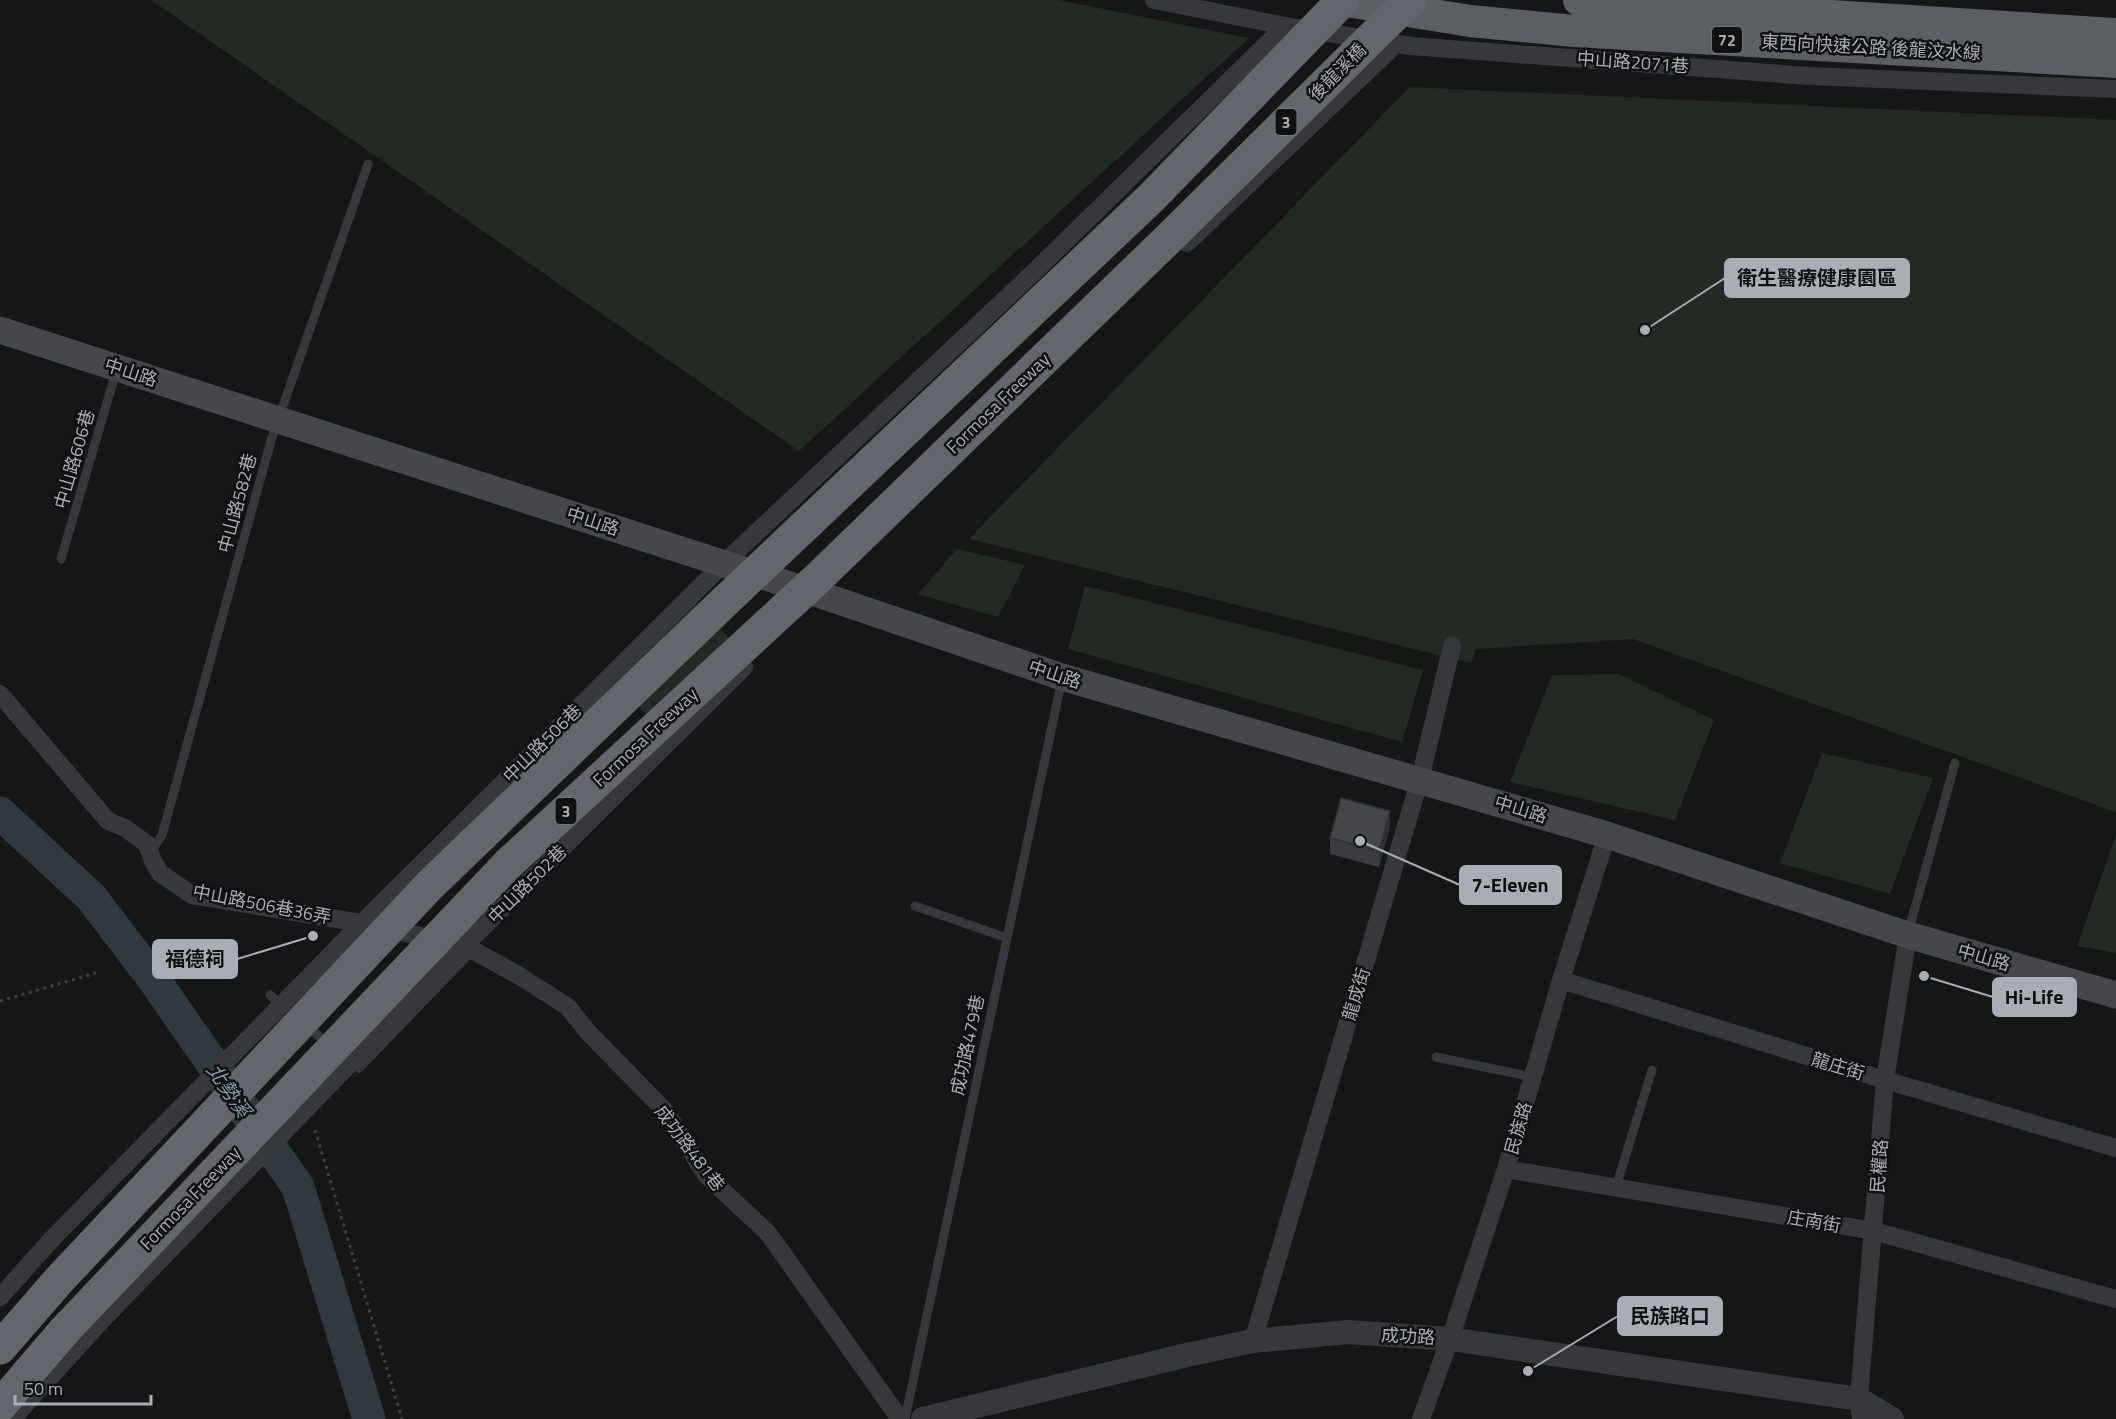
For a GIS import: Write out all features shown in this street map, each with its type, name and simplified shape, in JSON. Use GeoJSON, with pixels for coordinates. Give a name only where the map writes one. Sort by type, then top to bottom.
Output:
{"type":"FeatureCollection","features":[{"type":"Feature","properties":{"kind":"highway","name":"東西向快速公路 後龍汶水線"},"geometry":{"type":"LineString","coordinates":[[1342,0],[1470,21],[1574,31],[2116,62]]}},
{"type":"Feature","properties":{"kind":"highway","name":"3"},"geometry":{"type":"LineString","coordinates":[[0,1348],[60,1279],[430,885],[720,606],[1151,198],[1342,0]]}},
{"type":"Feature","properties":{"kind":"highway","name":"後龍溪橋"},"geometry":{"type":"LineString","coordinates":[[1162,245],[1410,0]]}},
{"type":"Feature","properties":{"kind":"highway","name":"東西向快速公路 後龍汶水線"},"geometry":{"type":"LineString","coordinates":[[1579,0],[2116,34]]}},
{"type":"Feature","properties":{"kind":"highway","name":"Formosa Freeway"},"geometry":{"type":"LineString","coordinates":[[0,1406],[65,1330],[508,864],[819,577],[1162,245]]}},
{"type":"Feature","properties":{"kind":"main road","name":"中山路"},"geometry":{"type":"LineString","coordinates":[[0,330],[724,563],[1062,677],[1607,835],[1908,935],[2116,995]]}},
{"type":"Feature","properties":{"kind":"street","name":"中山路2071巷"},"geometry":{"type":"LineString","coordinates":[[1154,0],[1285,26],[1396,44],[1809,76],[2116,89]]}},
{"type":"Feature","properties":{"kind":"street","name":"中山路506巷"},"geometry":{"type":"LineString","coordinates":[[0,1297],[52,1239],[361,923],[724,563],[1034,273],[1285,26]]}},
{"type":"Feature","properties":{"kind":"street","name":"中山路502巷"},"geometry":{"type":"LineString","coordinates":[[12,1419],[104,1318],[818,594],[1396,44]]}},
{"type":"Feature","properties":{"kind":"street","name":"龍成街"},"geometry":{"type":"LineString","coordinates":[[1253,1341],[1420,779],[1452,646]]}},
{"type":"Feature","properties":{"kind":"street","name":"中山路506巷36弄"},"geometry":{"type":"LineString","coordinates":[[0,694],[108,821],[125,828],[147,844],[160,873],[192,895],[361,923],[465,950]]}},
{"type":"Feature","properties":{"kind":"street","name":"民族路"},"geometry":{"type":"LineString","coordinates":[[1421,1419],[1506,1169],[1561,980],[1607,835]]}},
{"type":"Feature","properties":{"kind":"street","name":"民權路"},"geometry":{"type":"LineString","coordinates":[[1860,1409],[1885,1080],[1908,935]]}},
{"type":"Feature","properties":{"kind":"street","name":"成功路481巷"},"geometry":{"type":"LineString","coordinates":[[465,950],[518,975],[568,1007],[587,1031],[665,1111],[706,1175],[768,1233],[902,1419]]}},
{"type":"Feature","properties":{"kind":"street","name":"龍庄街"},"geometry":{"type":"LineString","coordinates":[[1561,980],[1885,1080],[2116,1148]]}},
{"type":"Feature","properties":{"kind":"street","name":"庄南街"},"geometry":{"type":"LineString","coordinates":[[1506,1169],[1874,1231],[2116,1299]]}},
{"type":"Feature","properties":{"kind":"street","name":"成功路"},"geometry":{"type":"LineString","coordinates":[[923,1419],[1253,1341],[1348,1332],[1450,1339],[1860,1409],[1892,1419]]}},
{"type":"Feature","properties":{"kind":"lane","name":"中山路582巷"},"geometry":{"type":"LineString","coordinates":[[150,853],[162,835],[272,437],[368,164]]}},
{"type":"Feature","properties":{"kind":"lane","name":"中山路606巷"},"geometry":{"type":"LineString","coordinates":[[61,559],[117,367]]}},
{"type":"Feature","properties":{"kind":"lane","name":"成功路479巷"},"geometry":{"type":"LineString","coordinates":[[902,1419],[1062,677]]}},
{"type":"Feature","properties":{"kind":"lane"},"geometry":{"type":"LineString","coordinates":[[1908,935],[1955,763]]}},
{"type":"Feature","properties":{"kind":"lane"},"geometry":{"type":"LineString","coordinates":[[915,906],[1007,938]]}},
{"type":"Feature","properties":{"kind":"lane"},"geometry":{"type":"LineString","coordinates":[[270,995],[359,1068],[465,950]]}},
{"type":"Feature","properties":{"kind":"lane"},"geometry":{"type":"LineString","coordinates":[[1436,1057],[1533,1077]]}},
{"type":"Feature","properties":{"kind":"lane"},"geometry":{"type":"LineString","coordinates":[[1616,1187],[1652,1070]]}},
{"type":"Feature","properties":{"kind":"path"},"geometry":{"type":"LineString","coordinates":[[0,1001],[96,973]]}},
{"type":"Feature","properties":{"kind":"path"},"geometry":{"type":"LineString","coordinates":[[315,1130],[402,1419]]}},
{"type":"Feature","properties":{"kind":"shaded area"},"geometry":{"type":"Polygon","coordinates":[[[151,0],[1059,0],[1249,38],[799,451],[151,0]]]}},
{"type":"Feature","properties":{"kind":"shaded area"},"geometry":{"type":"Polygon","coordinates":[[[1410,87],[2116,120],[2116,812],[1633,639],[1476,649],[1471,663],[969,539],[1410,87]]]}},
{"type":"Feature","properties":{"kind":"shaded area"},"geometry":{"type":"Polygon","coordinates":[[[957,549],[1025,565],[998,617],[918,594],[957,549]]]}},
{"type":"Feature","properties":{"kind":"shaded area"},"geometry":{"type":"Polygon","coordinates":[[[1085,586],[1423,670],[1402,742],[1068,649],[1085,586]]]}},
{"type":"Feature","properties":{"kind":"shaded area"},"geometry":{"type":"Polygon","coordinates":[[[694,601],[747,657],[663,733],[614,681],[694,601]]]}},
{"type":"Feature","properties":{"kind":"shaded area"},"geometry":{"type":"Polygon","coordinates":[[[1619,674],[1714,720],[1675,820],[1510,782],[1552,675],[1619,674]]]}},
{"type":"Feature","properties":{"kind":"shaded area"},"geometry":{"type":"Polygon","coordinates":[[[1822,753],[1933,778],[1890,894],[1780,863],[1822,753]]]}},
{"type":"Feature","properties":{"kind":"shaded area"},"geometry":{"type":"Polygon","coordinates":[[[2116,835],[2116,953],[2077,946],[2116,835]]]}},
{"type":"Feature","properties":{"kind":"building"},"geometry":{"type":"Polygon","coordinates":[[[1341,798],[1390,811],[1379,851],[1330,838],[1341,798]]]}},
{"type":"Feature","properties":{"kind":"waterway","name":"北勢溪"},"geometry":{"type":"LineString","coordinates":[[0,813],[91,897],[155,981],[298,1187],[369,1419]]}},
{"type":"Feature","properties":{"kind":"place","name":"衛生醫療健康園區"},"geometry":{"type":"Point","coordinates":[1645,330]}},
{"type":"Feature","properties":{"kind":"place","name":"7-Eleven"},"geometry":{"type":"Point","coordinates":[1360,841]}},
{"type":"Feature","properties":{"kind":"place","name":"福德祠"},"geometry":{"type":"Point","coordinates":[313,936]}},
{"type":"Feature","properties":{"kind":"place","name":"Hi-Life"},"geometry":{"type":"Point","coordinates":[1924,976]}},
{"type":"Feature","properties":{"kind":"place","name":"民族路口"},"geometry":{"type":"Point","coordinates":[1528,1371]}}]}
